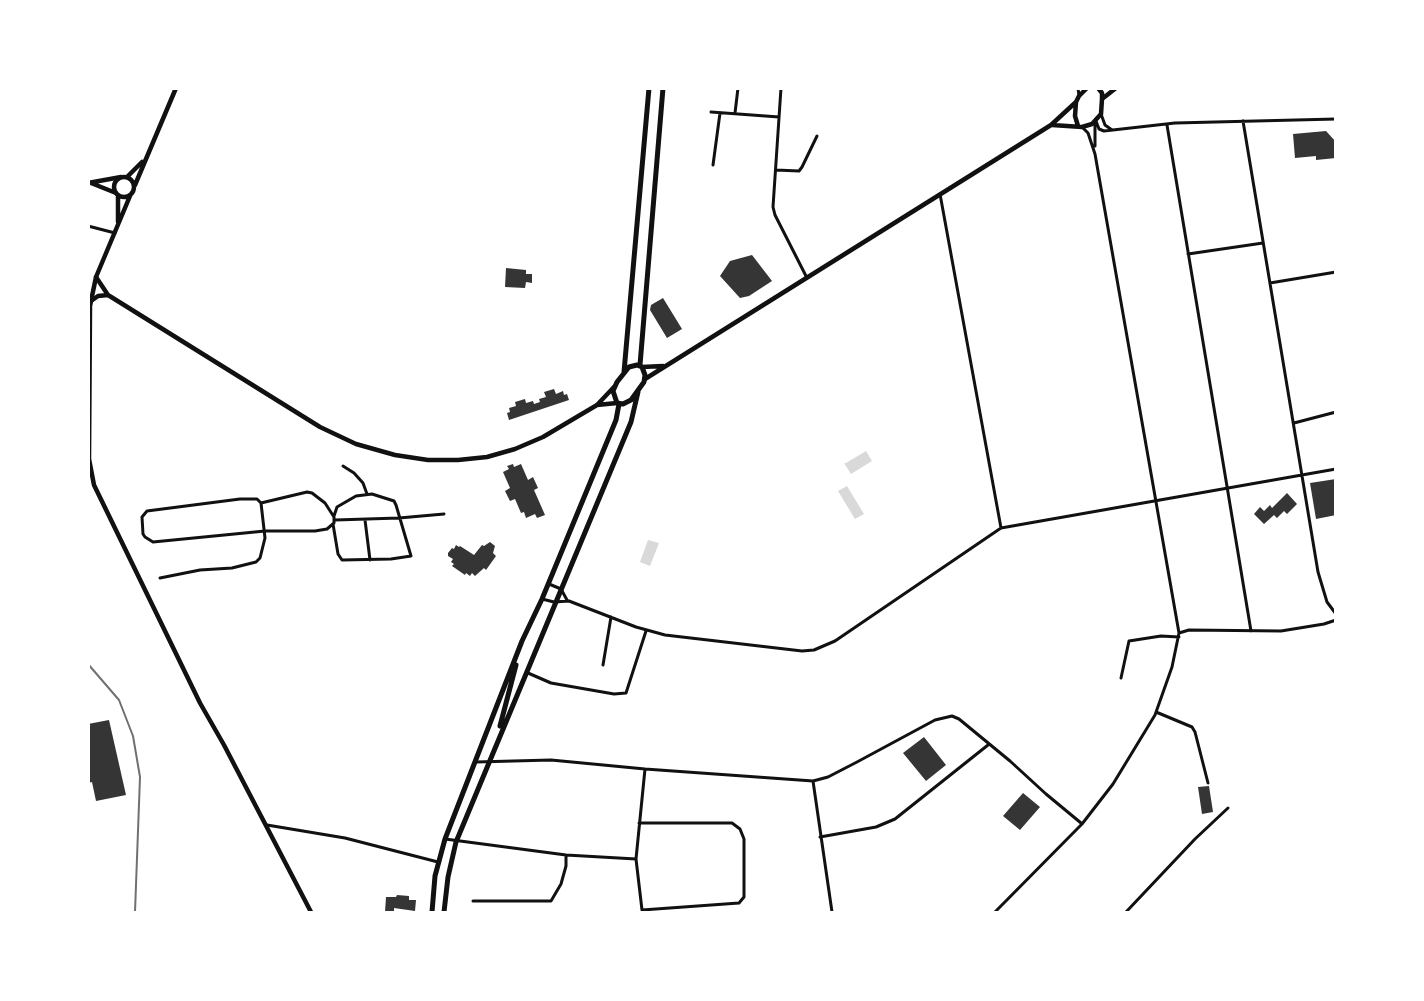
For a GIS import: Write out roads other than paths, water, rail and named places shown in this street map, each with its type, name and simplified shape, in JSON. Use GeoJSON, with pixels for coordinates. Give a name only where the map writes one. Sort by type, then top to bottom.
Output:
{"type":"FeatureCollection","features":[{"type":"Feature","properties":{"kind":"highway"},"geometry":{"type":"LineString","coordinates":[[624,372],[649,88]]}},
{"type":"Feature","properties":{"kind":"highway"},"geometry":{"type":"LineString","coordinates":[[444,912],[448,877],[456,842],[554,602],[631,422],[638,392],[645,379],[641,366],[663,88]]}},
{"type":"Feature","properties":{"kind":"highway"},"geometry":{"type":"LineString","coordinates":[[637,222],[652,224]]}},
{"type":"Feature","properties":{"kind":"highway"},"geometry":{"type":"LineString","coordinates":[[636,239],[650,241]]}},
{"type":"Feature","properties":{"kind":"highway"},"geometry":{"type":"LineString","coordinates":[[432,912],[435,876],[445,839],[522,640],[549,584],[616,420],[618,403],[614,387],[624,372],[632,366],[641,366]]}},
{"type":"Feature","properties":{"kind":"highway"},"geometry":{"type":"LineString","coordinates":[[618,403],[627,403],[638,392]]}},
{"type":"Feature","properties":{"kind":"highway"},"geometry":{"type":"LineString","coordinates":[[590,482],[604,486]]}},
{"type":"Feature","properties":{"kind":"highway"},"geometry":{"type":"LineString","coordinates":[[559,558],[572,563]]}},
{"type":"Feature","properties":{"kind":"highway"},"geometry":{"type":"LineString","coordinates":[[495,746],[522,640]]}},
{"type":"Feature","properties":{"kind":"highway"},"geometry":{"type":"LineString","coordinates":[[435,876],[448,877]]}},
{"type":"Feature","properties":{"kind":"street"},"geometry":{"type":"LineString","coordinates":[[176,88],[96,277],[90,304],[89,459],[94,485],[200,703],[311,912]]}},
{"type":"Feature","properties":{"kind":"street"},"geometry":{"type":"LineString","coordinates":[[735,114],[738,88]]}},
{"type":"Feature","properties":{"kind":"street"},"geometry":{"type":"LineString","coordinates":[[782,88],[773,207],[807,278]]}},
{"type":"Feature","properties":{"kind":"street"},"geometry":{"type":"LineString","coordinates":[[994,912],[1082,824],[1113,784],[1156,712],[1172,667],[1179,635],[1095,154],[1088,133],[1080,127],[1075,116],[1078,88]]}},
{"type":"Feature","properties":{"kind":"street"},"geometry":{"type":"LineString","coordinates":[[645,379],[1051,125],[1087,88]]}},
{"type":"Feature","properties":{"kind":"street"},"geometry":{"type":"LineString","coordinates":[[1098,88],[1102,93],[1101,114],[1105,125],[1114,130]]}},
{"type":"Feature","properties":{"kind":"street"},"geometry":{"type":"LineString","coordinates":[[1102,99],[1116,88]]}},
{"type":"Feature","properties":{"kind":"street"},"geometry":{"type":"LineString","coordinates":[[711,112],[779,117]]}},
{"type":"Feature","properties":{"kind":"street"},"geometry":{"type":"LineString","coordinates":[[713,165],[720,113]]}},
{"type":"Feature","properties":{"kind":"street"},"geometry":{"type":"LineString","coordinates":[[1051,125],[1088,126],[1101,114]]}},
{"type":"Feature","properties":{"kind":"street"},"geometry":{"type":"LineString","coordinates":[[1096,121],[1100,130],[1114,130],[1167,125],[1335,118]]}},
{"type":"Feature","properties":{"kind":"street"},"geometry":{"type":"LineString","coordinates":[[1095,154],[1096,121]]}},
{"type":"Feature","properties":{"kind":"street"},"geometry":{"type":"LineString","coordinates":[[1243,121],[1321,584],[1327,602],[1335,612]]}},
{"type":"Feature","properties":{"kind":"street"},"geometry":{"type":"LineString","coordinates":[[1167,125],[1251,631]]}},
{"type":"Feature","properties":{"kind":"street"},"geometry":{"type":"LineString","coordinates":[[776,170],[799,171],[817,136]]}},
{"type":"Feature","properties":{"kind":"street"},"geometry":{"type":"LineString","coordinates":[[118,225],[117,194],[114,184],[144,160]]}},
{"type":"Feature","properties":{"kind":"street"},"geometry":{"type":"LineString","coordinates":[[90,183],[124,177],[131,178],[135,185]]}},
{"type":"Feature","properties":{"kind":"street"},"geometry":{"type":"LineString","coordinates":[[90,183],[126,198],[130,196]]}},
{"type":"Feature","properties":{"kind":"street"},"geometry":{"type":"LineString","coordinates":[[940,194],[1000,528]]}},
{"type":"Feature","properties":{"kind":"street"},"geometry":{"type":"LineString","coordinates":[[88,226],[115,233]]}},
{"type":"Feature","properties":{"kind":"street"},"geometry":{"type":"LineString","coordinates":[[1188,254],[1263,243]]}},
{"type":"Feature","properties":{"kind":"street"},"geometry":{"type":"LineString","coordinates":[[1270,283],[1335,272]]}},
{"type":"Feature","properties":{"kind":"street"},"geometry":{"type":"LineString","coordinates":[[96,277],[108,295],[320,427],[356,444],[405,458],[444,460],[494,455],[534,442],[597,405],[614,387]]}},
{"type":"Feature","properties":{"kind":"street"},"geometry":{"type":"LineString","coordinates":[[90,304],[98,296],[108,295]]}},
{"type":"Feature","properties":{"kind":"street"},"geometry":{"type":"LineString","coordinates":[[641,366],[666,366]]}},
{"type":"Feature","properties":{"kind":"street"},"geometry":{"type":"LineString","coordinates":[[597,405],[618,403]]}},
{"type":"Feature","properties":{"kind":"street"},"geometry":{"type":"LineString","coordinates":[[1294,423],[1335,412]]}},
{"type":"Feature","properties":{"kind":"street"},"geometry":{"type":"LineString","coordinates":[[344,466],[351,469],[363,483],[367,494]]}},
{"type":"Feature","properties":{"kind":"street"},"geometry":{"type":"LineString","coordinates":[[542,599],[554,602],[569,601],[646,631],[665,635],[802,651],[814,650],[835,641],[1000,528],[1335,469]]}},
{"type":"Feature","properties":{"kind":"street"},"geometry":{"type":"LineString","coordinates":[[261,503],[308,492],[325,503],[334,520]]}},
{"type":"Feature","properties":{"kind":"street"},"geometry":{"type":"LineString","coordinates":[[367,494],[394,501],[411,556],[391,560],[342,560],[338,554],[334,520],[337,507],[347,499],[367,494]]}},
{"type":"Feature","properties":{"kind":"street"},"geometry":{"type":"LineString","coordinates":[[160,578],[251,565],[260,558],[266,538],[265,531],[261,503],[257,499],[240,499],[147,511],[142,517],[143,534],[153,542],[265,531],[319,531],[327,529],[334,520]]}},
{"type":"Feature","properties":{"kind":"street"},"geometry":{"type":"LineString","coordinates":[[334,520],[444,514]]}},
{"type":"Feature","properties":{"kind":"street"},"geometry":{"type":"LineString","coordinates":[[365,519],[370,560]]}},
{"type":"Feature","properties":{"kind":"street"},"geometry":{"type":"LineString","coordinates":[[549,584],[561,589],[569,601]]}},
{"type":"Feature","properties":{"kind":"street"},"geometry":{"type":"LineString","coordinates":[[603,665],[611,618]]}},
{"type":"Feature","properties":{"kind":"street"},"geometry":{"type":"LineString","coordinates":[[1120,678],[1129,641],[1179,635],[1189,630],[1281,632],[1335,620]]}},
{"type":"Feature","properties":{"kind":"street"},"geometry":{"type":"LineString","coordinates":[[526,672],[552,683],[614,694],[626,693],[646,631]]}},
{"type":"Feature","properties":{"kind":"street"},"geometry":{"type":"LineString","coordinates":[[1156,712],[1192,727],[1208,783]]}},
{"type":"Feature","properties":{"kind":"street"},"geometry":{"type":"LineString","coordinates":[[476,762],[550,760],[813,781],[828,777],[940,718],[951,716],[959,719],[1010,761],[1082,824]]}},
{"type":"Feature","properties":{"kind":"street"},"geometry":{"type":"LineString","coordinates":[[820,837],[876,827],[895,819],[988,744]]}},
{"type":"Feature","properties":{"kind":"street"},"geometry":{"type":"LineString","coordinates":[[639,823],[732,823],[740,829],[744,839],[744,897],[739,903],[642,911],[636,859],[639,823],[645,769]]}},
{"type":"Feature","properties":{"kind":"street"},"geometry":{"type":"LineString","coordinates":[[813,781],[832,912]]}},
{"type":"Feature","properties":{"kind":"street"},"geometry":{"type":"LineString","coordinates":[[1126,912],[1195,839],[1228,808]]}},
{"type":"Feature","properties":{"kind":"street"},"geometry":{"type":"LineString","coordinates":[[266,825],[345,838],[438,862]]}},
{"type":"Feature","properties":{"kind":"street"},"geometry":{"type":"LineString","coordinates":[[445,839],[566,855],[636,859]]}},
{"type":"Feature","properties":{"kind":"street"},"geometry":{"type":"LineString","coordinates":[[473,901],[551,901],[561,884],[566,866],[566,855]]}},
{"type":"Feature","properties":{"kind":"railway"},"geometry":{"type":"LineString","coordinates":[[88,664],[119,700],[133,736],[140,777],[135,912]]}}]}
